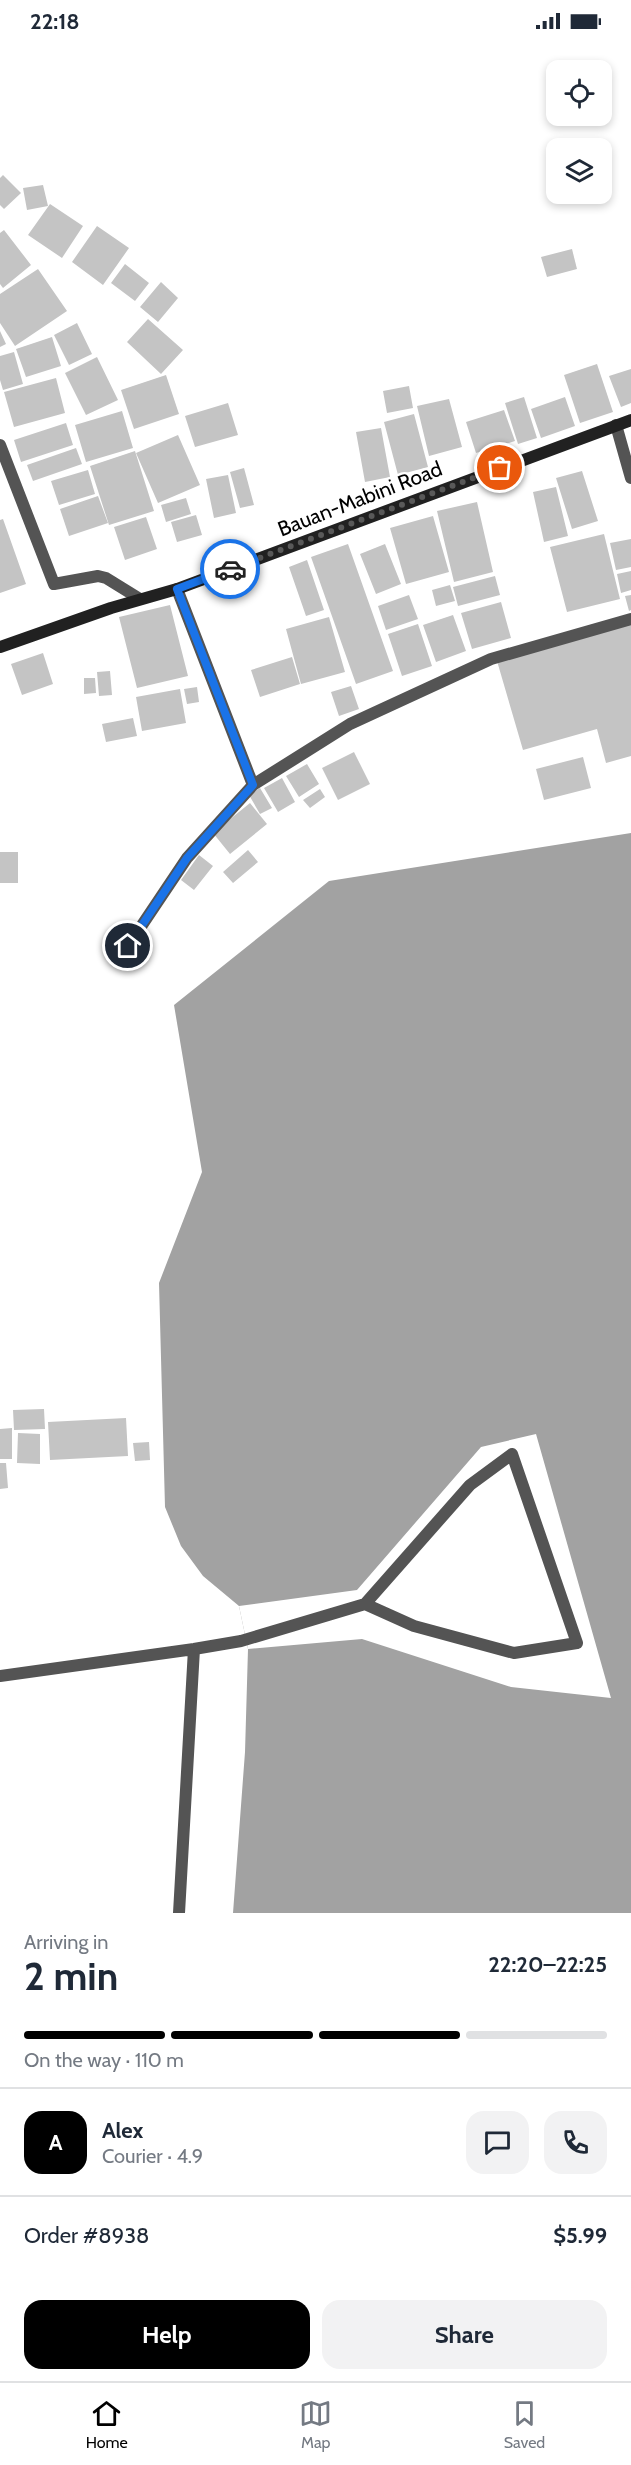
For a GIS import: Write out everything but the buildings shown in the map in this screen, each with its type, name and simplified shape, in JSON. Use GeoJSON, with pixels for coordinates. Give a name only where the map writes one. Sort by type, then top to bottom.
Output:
{"type":"FeatureCollection","features":[{"type":"Feature","properties":{"kind":"main road","name":"Bauan-Mabini Road"},"geometry":{"type":"LineString","coordinates":[[0,647],[140,599],[177,589],[631,420]]}},
{"type":"Feature","properties":{"kind":"street"},"geometry":{"type":"LineString","coordinates":[[616,425],[631,478]]}},
{"type":"Feature","properties":{"kind":"street"},"geometry":{"type":"LineString","coordinates":[[0,445],[54,584],[98,576],[106,578],[140,599]]}},
{"type":"Feature","properties":{"kind":"street"},"geometry":{"type":"LineString","coordinates":[[177,589],[253,785]]}},
{"type":"Feature","properties":{"kind":"street"},"geometry":{"type":"LineString","coordinates":[[128,946],[187,858],[253,785],[350,724],[491,659],[631,619]]}},
{"type":"Feature","properties":{"kind":"street"},"geometry":{"type":"LineString","coordinates":[[0,1676],[246,1640],[364,1604],[470,1485],[512,1454],[577,1643],[514,1653],[414,1626],[364,1604]]}},
{"type":"Feature","properties":{"kind":"street"},"geometry":{"type":"LineString","coordinates":[[179,1913],[194,1649]]}},
{"type":"Feature","properties":{"kind":"shaded area"},"geometry":{"type":"Polygon","coordinates":[[[631,833],[631,1913],[233,1913],[245,1752],[248,1649],[239,1606],[203,1576],[181,1546],[165,1507],[159,1283],[202,1172],[174,1005],[329,881],[631,833]]]}},
{"type":"Feature","properties":{"kind":"pier"},"geometry":{"type":"Polygon","coordinates":[[[536,1434],[611,1698],[511,1687],[362,1639],[248,1649],[239,1606],[357,1590],[481,1447],[536,1434]]]}},
{"type":"Feature","properties":{"kind":"way so far"},"geometry":{"type":"LineString","coordinates":[[230,569],[500,468]]}},
{"type":"Feature","properties":{"kind":"route"},"geometry":{"type":"LineString","coordinates":[[128,946],[187,858],[253,785],[177,589],[230,569]]}}]}
